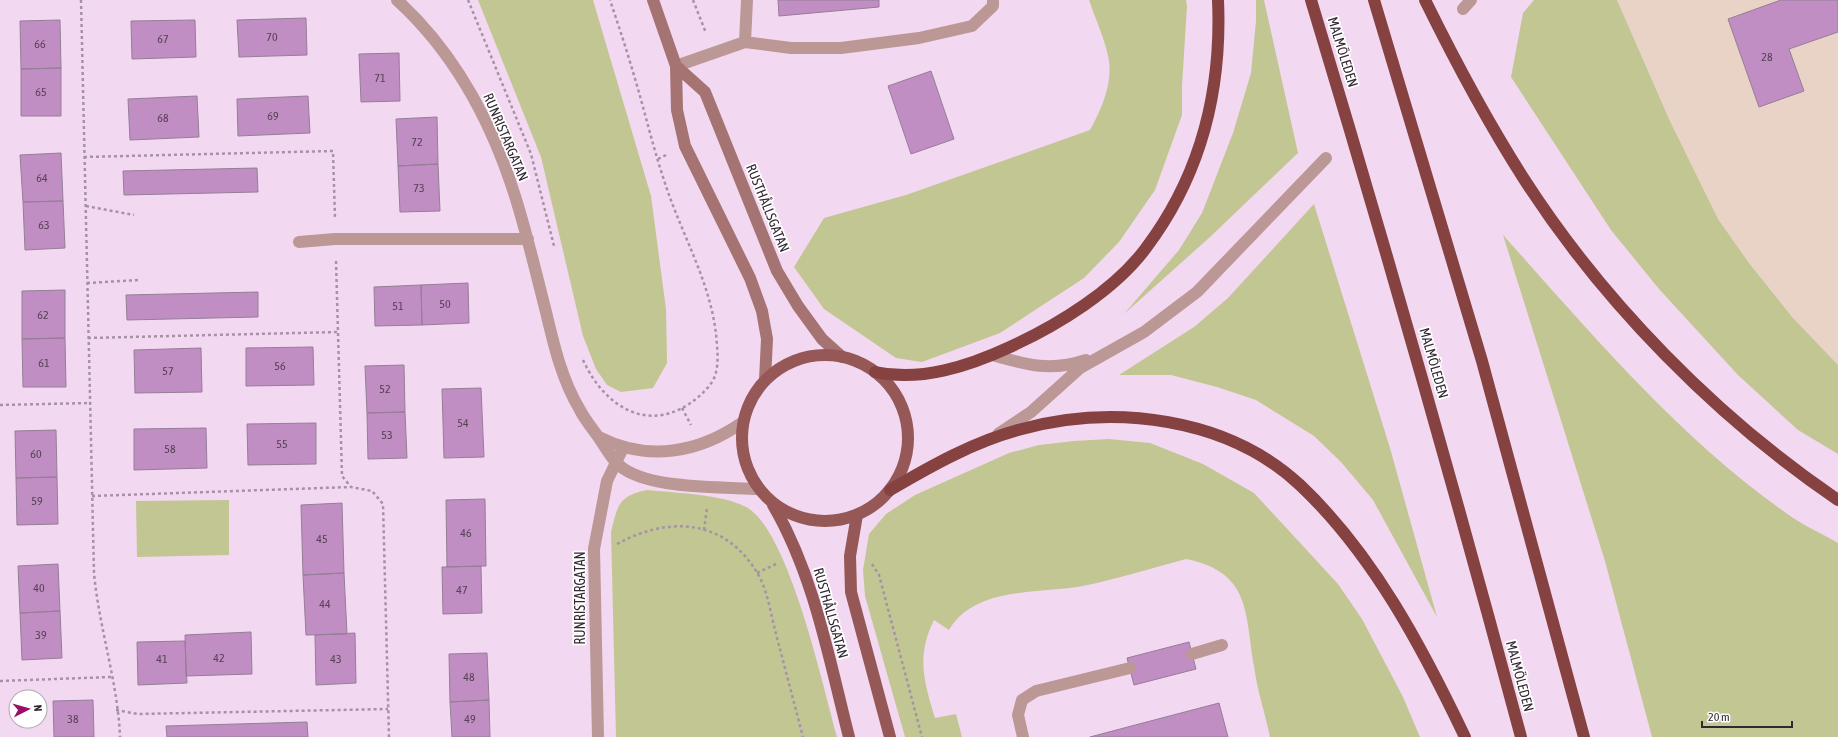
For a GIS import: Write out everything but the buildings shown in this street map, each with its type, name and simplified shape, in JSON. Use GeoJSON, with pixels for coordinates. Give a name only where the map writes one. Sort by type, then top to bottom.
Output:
{"type":"FeatureCollection","features":[{"type":"Feature","properties":{"kind":"highway"},"geometry":{"type":"LineString","coordinates":[[875,372],[893,375],[935,372],[992,355],[1062,320],[1108,286],[1146,248],[1172,208],[1196,159],[1212,102],[1217,63],[1218,0]]}},
{"type":"Feature","properties":{"kind":"highway","name":"MALMÖLEDEN"},"geometry":{"type":"LineString","coordinates":[[1311,0],[1390,264],[1455,493],[1521,737]]}},
{"type":"Feature","properties":{"kind":"highway"},"geometry":{"type":"LineString","coordinates":[[1374,0],[1482,361],[1584,737]]}},
{"type":"Feature","properties":{"kind":"highway"},"geometry":{"type":"LineString","coordinates":[[1425,0],[1467,85],[1524,180],[1579,256],[1651,339],[1729,416],[1813,483],[1838,500]]}},
{"type":"Feature","properties":{"kind":"highway"},"geometry":{"type":"LineString","coordinates":[[890,490],[916,474],[992,438],[1021,429],[1060,420],[1144,418],[1192,427],[1237,443],[1267,460],[1298,484],[1352,541],[1423,654],[1465,737]]}},
{"type":"Feature","properties":{"kind":"main road","name":"RUSTHÅLLSGATAN"},"geometry":{"type":"LineString","coordinates":[[653,0],[676,66],[677,110],[685,146],[750,278],[762,311],[767,339],[765,380]]}},
{"type":"Feature","properties":{"kind":"main road","name":"RUSTHÅLLSGATAN"},"geometry":{"type":"LineString","coordinates":[[676,66],[705,92],[777,271],[798,306],[822,339],[842,357]]}},
{"type":"Feature","properties":{"kind":"main road"},"geometry":{"type":"LineString","coordinates":[[821,355],[842,357],[859,363],[875,372],[895,395],[906,422],[907,446],[903,464],[890,490],[875,505],[857,515],[837,521],[815,521],[795,516],[772,502],[758,489],[747,468],[742,445],[743,422],[751,400],[765,380],[781,367],[801,359],[821,355]]}},
{"type":"Feature","properties":{"kind":"main road","name":"RUSTHÅLLSGATAN"},"geometry":{"type":"LineString","coordinates":[[772,502],[786,528],[807,581],[849,737]]}},
{"type":"Feature","properties":{"kind":"main road","name":"RUSTHÅLLSGATAN"},"geometry":{"type":"LineString","coordinates":[[857,515],[850,556],[851,592],[890,737]]}},
{"type":"Feature","properties":{"kind":"street","name":"RUNRISTARGATAN"},"geometry":{"type":"LineString","coordinates":[[397,0],[424,26],[473,97],[500,154],[528,239],[555,352],[566,381],[580,410],[616,462],[623,469],[651,480],[668,483],[758,489]]}},
{"type":"Feature","properties":{"kind":"street"},"geometry":{"type":"LineString","coordinates":[[745,42],[747,0]]}},
{"type":"Feature","properties":{"kind":"street"},"geometry":{"type":"LineString","coordinates":[[676,66],[745,42],[791,48],[841,48],[919,38],[972,26],[993,6],[993,0]]}},
{"type":"Feature","properties":{"kind":"street"},"geometry":{"type":"LineString","coordinates":[[1463,9],[1472,0]]}},
{"type":"Feature","properties":{"kind":"street"},"geometry":{"type":"LineString","coordinates":[[992,438],[1031,412],[1080,368],[1102,354],[1144,332],[1197,292],[1326,158]]}},
{"type":"Feature","properties":{"kind":"street"},"geometry":{"type":"LineString","coordinates":[[299,242],[335,239],[528,239]]}},
{"type":"Feature","properties":{"kind":"street"},"geometry":{"type":"LineString","coordinates":[[992,355],[1032,366],[1052,366],[1070,365],[1102,354]]}},
{"type":"Feature","properties":{"kind":"street"},"geometry":{"type":"LineString","coordinates":[[598,437],[623,448],[664,452],[688,448],[712,441],[743,422]]}},
{"type":"Feature","properties":{"kind":"street","name":"RUNRISTARGATAN"},"geometry":{"type":"LineString","coordinates":[[598,737],[594,556],[598,522],[607,481],[623,448]]}},
{"type":"Feature","properties":{"kind":"street"},"geometry":{"type":"LineString","coordinates":[[1192,654],[1222,645]]}},
{"type":"Feature","properties":{"kind":"street"},"geometry":{"type":"LineString","coordinates":[[1023,737],[1018,715],[1022,700],[1036,691],[1130,668]]}},
{"type":"Feature","properties":{"kind":"path"},"geometry":{"type":"LineString","coordinates":[[81,0],[88,338],[96,601],[111,677],[120,737]]}},
{"type":"Feature","properties":{"kind":"path"},"geometry":{"type":"LineString","coordinates":[[468,0],[531,154],[555,249]]}},
{"type":"Feature","properties":{"kind":"path"},"geometry":{"type":"LineString","coordinates":[[582,356],[592,377],[602,392],[624,409],[647,415],[674,412],[695,400],[710,384],[717,366],[716,333],[709,300],[689,241],[664,180],[635,78],[610,0]]}},
{"type":"Feature","properties":{"kind":"path"},"geometry":{"type":"LineString","coordinates":[[84,157],[333,152],[342,476],[352,487]]}},
{"type":"Feature","properties":{"kind":"path"},"geometry":{"type":"LineString","coordinates":[[86,206],[134,215]]}},
{"type":"Feature","properties":{"kind":"path"},"geometry":{"type":"LineString","coordinates":[[87,283],[139,280]]}},
{"type":"Feature","properties":{"kind":"path"},"geometry":{"type":"LineString","coordinates":[[88,338],[338,332]]}},
{"type":"Feature","properties":{"kind":"path"},"geometry":{"type":"LineString","coordinates":[[0,405],[90,403]]}},
{"type":"Feature","properties":{"kind":"path"},"geometry":{"type":"LineString","coordinates":[[92,496],[352,487],[372,491],[383,504],[389,737]]}},
{"type":"Feature","properties":{"kind":"path"},"geometry":{"type":"LineString","coordinates":[[594,556],[641,532],[661,527],[694,527],[716,534],[732,545],[747,558],[763,587],[803,737]]}},
{"type":"Feature","properties":{"kind":"path"},"geometry":{"type":"LineString","coordinates":[[0,681],[111,677]]}},
{"type":"Feature","properties":{"kind":"path"},"geometry":{"type":"LineString","coordinates":[[116,710],[138,714],[388,709]]}},
{"type":"Feature","properties":{"kind":"shaded area"},"geometry":{"type":"Polygon","coordinates":[[[1617,0],[1838,0],[1838,365],[1793,318],[1749,263],[1718,219],[1669,119],[1617,0]]]}},
{"type":"Feature","properties":{"kind":"green space"},"geometry":{"type":"Polygon","coordinates":[[[478,0],[593,0],[651,196],[666,309],[667,363],[653,388],[621,392],[607,385],[596,369],[583,336],[541,157],[478,0]]]}},
{"type":"Feature","properties":{"kind":"green space"},"geometry":{"type":"Polygon","coordinates":[[[1089,0],[1186,0],[1187,6],[1182,86],[1182,115],[1155,190],[1119,242],[1084,278],[1000,333],[922,362],[896,358],[824,309],[794,267],[824,218],[906,195],[1090,130],[1103,104],[1106,94],[1109,65],[1104,42],[1089,0]]]}},
{"type":"Feature","properties":{"kind":"green space"},"geometry":{"type":"Polygon","coordinates":[[[1256,0],[1264,0],[1298,153],[1210,237],[1124,314],[1179,250],[1202,213],[1233,133],[1251,73],[1256,21],[1256,0]]]}},
{"type":"Feature","properties":{"kind":"green space"},"geometry":{"type":"Polygon","coordinates":[[[1534,0],[1617,0],[1669,119],[1718,219],[1749,263],[1793,318],[1838,365],[1838,454],[1798,430],[1738,375],[1659,289],[1611,230],[1511,77],[1523,13],[1534,0]]]}},
{"type":"Feature","properties":{"kind":"green space"},"geometry":{"type":"Polygon","coordinates":[[[1314,204],[1390,448],[1437,617],[1373,500],[1341,462],[1314,436],[1256,400],[1217,387],[1171,375],[1119,375],[1194,327],[1228,298],[1314,204]]]}},
{"type":"Feature","properties":{"kind":"green space"},"geometry":{"type":"Polygon","coordinates":[[[1503,235],[1602,346],[1708,451],[1746,483],[1786,513],[1838,543],[1838,737],[1652,737],[1605,561],[1503,235]]]}},
{"type":"Feature","properties":{"kind":"green space"},"geometry":{"type":"Polygon","coordinates":[[[1109,439],[1150,443],[1203,464],[1254,493],[1338,584],[1362,619],[1403,697],[1420,737],[1270,737],[1255,675],[1246,612],[1241,598],[1234,585],[1223,574],[1207,565],[1186,559],[1083,586],[1009,594],[991,599],[975,606],[960,616],[949,630],[934,620],[928,633],[925,645],[925,681],[935,718],[956,714],[962,737],[905,737],[865,596],[863,570],[869,534],[886,514],[915,495],[1009,453],[1039,445],[1109,439]]]}},
{"type":"Feature","properties":{"kind":"green space"},"geometry":{"type":"Polygon","coordinates":[[[647,490],[724,499],[746,507],[762,521],[776,546],[790,577],[813,648],[837,737],[616,737],[611,532],[618,508],[621,503],[630,495],[647,490]]]}},
{"type":"Feature","properties":{"kind":"green space"},"geometry":{"type":"Polygon","coordinates":[[[229,500],[229,555],[137,557],[136,501],[229,500]]]}}]}
